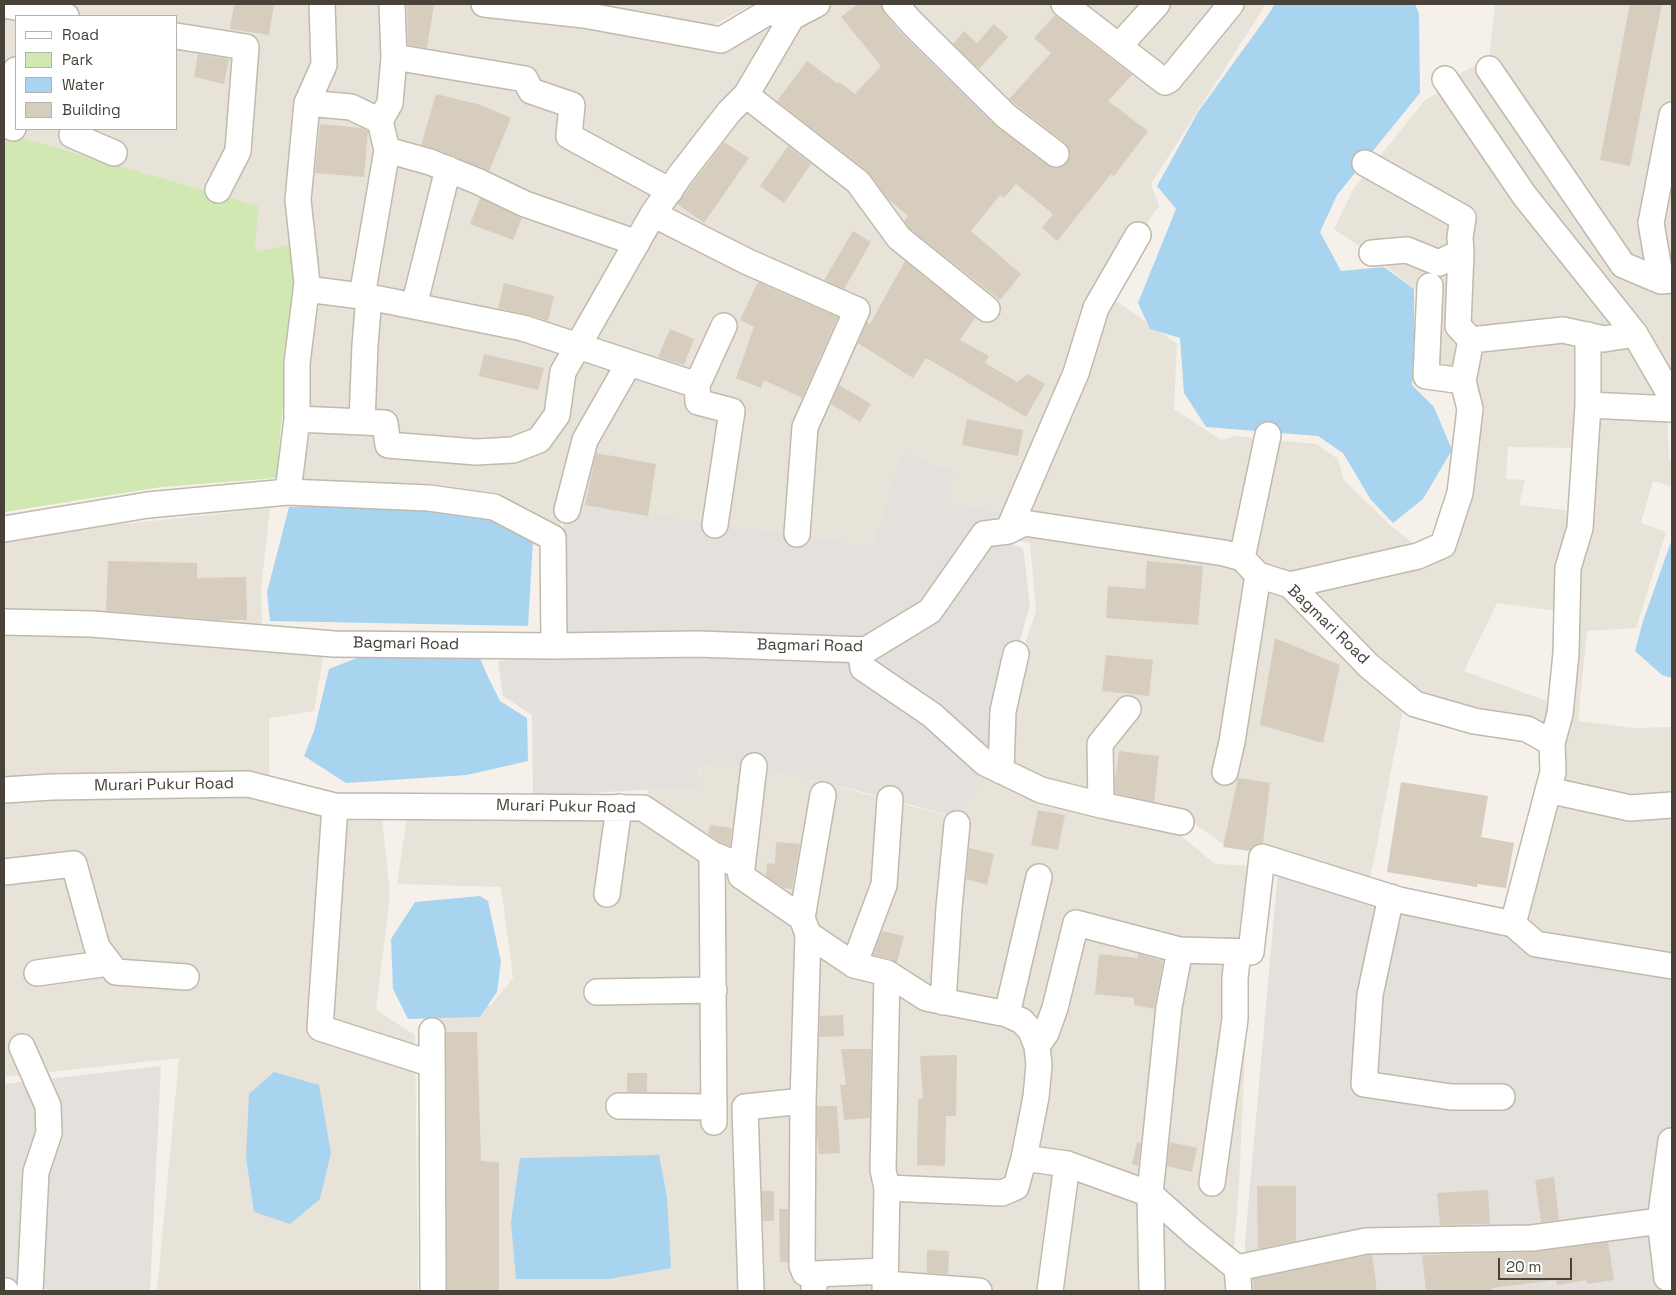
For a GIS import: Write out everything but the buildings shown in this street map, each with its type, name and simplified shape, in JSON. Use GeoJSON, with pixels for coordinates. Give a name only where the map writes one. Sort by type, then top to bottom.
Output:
{"type":"FeatureCollection","features":[{"type":"Feature","properties":{"kind":"street"},"geometry":{"type":"LineString","coordinates":[[288,492],[297,419],[297,363],[307,282],[298,200],[307,104],[324,65],[322,4]]}},
{"type":"Feature","properties":{"kind":"street"},"geometry":{"type":"LineString","coordinates":[[362,422],[365,296],[387,150],[380,121],[390,103],[394,57],[392,4]]}},
{"type":"Feature","properties":{"kind":"street"},"geometry":{"type":"LineString","coordinates":[[484,4],[584,15],[721,40],[768,12],[792,17]]}},
{"type":"Feature","properties":{"kind":"street"},"geometry":{"type":"LineString","coordinates":[[297,419],[385,423],[388,445],[476,452],[513,450],[540,440],[558,414],[563,372],[653,214],[729,112],[746,95],[792,17],[817,4]]}},
{"type":"Feature","properties":{"kind":"street"},"geometry":{"type":"LineString","coordinates":[[896,4],[912,23],[1006,116],[1056,154]]}},
{"type":"Feature","properties":{"kind":"street"},"geometry":{"type":"LineString","coordinates":[[1064,4],[1165,82],[1169,80],[1231,4]]}},
{"type":"Feature","properties":{"kind":"street"},"geometry":{"type":"LineString","coordinates":[[1120,46],[1157,4]]}},
{"type":"Feature","properties":{"kind":"street"},"geometry":{"type":"LineString","coordinates":[[4,5],[30,13],[54,15]]}},
{"type":"Feature","properties":{"kind":"street"},"geometry":{"type":"LineString","coordinates":[[178,36],[246,48],[238,151],[218,190]]}},
{"type":"Feature","properties":{"kind":"street"},"geometry":{"type":"LineString","coordinates":[[394,57],[525,80],[531,91],[572,105],[569,136],[670,191]]}},
{"type":"Feature","properties":{"kind":"street"},"geometry":{"type":"LineString","coordinates":[[1489,69],[1623,265],[1667,280]]}},
{"type":"Feature","properties":{"kind":"street"},"geometry":{"type":"LineString","coordinates":[[1445,79],[1524,195],[1635,334],[1672,398]]}},
{"type":"Feature","properties":{"kind":"street"},"geometry":{"type":"LineString","coordinates":[[13,128],[15,89]]}},
{"type":"Feature","properties":{"kind":"street"},"geometry":{"type":"LineString","coordinates":[[746,95],[858,182],[899,238],[988,309]]}},
{"type":"Feature","properties":{"kind":"street"},"geometry":{"type":"LineString","coordinates":[[307,104],[350,107],[380,121]]}},
{"type":"Feature","properties":{"kind":"street"},"geometry":{"type":"LineString","coordinates":[[1667,280],[1651,223],[1672,115]]}},
{"type":"Feature","properties":{"kind":"street"},"geometry":{"type":"LineString","coordinates":[[73,130],[72,134],[114,154]]}},
{"type":"Feature","properties":{"kind":"street"},"geometry":{"type":"LineString","coordinates":[[387,150],[430,162],[477,181],[525,204],[637,243]]}},
{"type":"Feature","properties":{"kind":"street"},"geometry":{"type":"LineString","coordinates":[[1365,163],[1463,218],[1460,237],[1458,326],[1471,340]]}},
{"type":"Feature","properties":{"kind":"street"},"geometry":{"type":"LineString","coordinates":[[414,306],[448,169]]}},
{"type":"Feature","properties":{"kind":"street"},"geometry":{"type":"LineString","coordinates":[[653,214],[748,262],[856,310],[805,427],[797,534]]}},
{"type":"Feature","properties":{"kind":"street"},"geometry":{"type":"LineString","coordinates":[[1008,532],[1076,373],[1096,308],[1138,235]]}},
{"type":"Feature","properties":{"kind":"street"},"geometry":{"type":"LineString","coordinates":[[1372,253],[1407,250],[1439,263],[1461,252]]}},
{"type":"Feature","properties":{"kind":"street"},"geometry":{"type":"LineString","coordinates":[[1430,286],[1426,376],[1464,381]]}},
{"type":"Feature","properties":{"kind":"street"},"geometry":{"type":"LineString","coordinates":[[306,289],[365,296],[522,328],[697,385]]}},
{"type":"Feature","properties":{"kind":"street"},"geometry":{"type":"LineString","coordinates":[[715,525],[732,411],[698,402],[697,385],[724,326]]}},
{"type":"Feature","properties":{"kind":"street"},"geometry":{"type":"LineString","coordinates":[[1471,340],[1563,330],[1604,339],[1635,334]]}},
{"type":"Feature","properties":{"kind":"street"},"geometry":{"type":"LineString","coordinates":[[1513,924],[1553,772],[1552,743],[1560,714],[1566,653],[1568,568],[1580,528],[1588,405],[1588,336]]}},
{"type":"Feature","properties":{"kind":"street"},"geometry":{"type":"LineString","coordinates":[[1290,585],[1418,556],[1443,544],[1460,493],[1470,409],[1464,381],[1471,340]]}},
{"type":"Feature","properties":{"kind":"street"},"geometry":{"type":"LineString","coordinates":[[567,510],[585,440],[629,363]]}},
{"type":"Feature","properties":{"kind":"street"},"geometry":{"type":"LineString","coordinates":[[1588,405],[1672,409]]}},
{"type":"Feature","properties":{"kind":"street"},"geometry":{"type":"LineString","coordinates":[[1225,772],[1232,742],[1250,566],[1268,435]]}},
{"type":"Feature","properties":{"kind":"street"},"geometry":{"type":"LineString","coordinates":[[4,529],[148,505],[288,492],[429,498],[494,507],[553,538],[554,646]]}},
{"type":"Feature","properties":{"kind":"street","name":"Bagmari Road"},"geometry":{"type":"LineString","coordinates":[[4,622],[92,624],[334,644],[554,646],[698,644],[866,650],[930,611],[984,534],[1008,532],[1024,523],[1224,553],[1290,585],[1369,666],[1416,704],[1474,721],[1527,729],[1552,743]]}},
{"type":"Feature","properties":{"kind":"street"},"geometry":{"type":"LineString","coordinates":[[860,650],[863,668],[932,715],[985,763],[1041,790],[1181,822]]}},
{"type":"Feature","properties":{"kind":"street"},"geometry":{"type":"LineString","coordinates":[[1001,771],[1004,711],[1016,654]]}},
{"type":"Feature","properties":{"kind":"street"},"geometry":{"type":"LineString","coordinates":[[1101,805],[1100,744],[1128,709]]}},
{"type":"Feature","properties":{"kind":"street"},"geometry":{"type":"LineString","coordinates":[[740,876],[754,766]]}},
{"type":"Feature","properties":{"kind":"street","name":"Murari Pukur Road"},"geometry":{"type":"LineString","coordinates":[[4,790],[52,786],[248,784],[336,806],[643,808],[712,854],[739,866],[740,876],[854,964],[886,973],[926,998],[1007,1014],[1022,1021],[1031,1031],[1038,1046]]}},
{"type":"Feature","properties":{"kind":"street"},"geometry":{"type":"LineString","coordinates":[[1548,790],[1630,808],[1672,805]]}},
{"type":"Feature","properties":{"kind":"street"},"geometry":{"type":"LineString","coordinates":[[823,795],[805,926],[802,1266],[805,1273],[814,1282],[885,1282],[979,1291]]}},
{"type":"Feature","properties":{"kind":"street"},"geometry":{"type":"LineString","coordinates":[[854,964],[884,885],[890,798]]}},
{"type":"Feature","properties":{"kind":"street"},"geometry":{"type":"LineString","coordinates":[[336,806],[320,1028],[432,1064]]}},
{"type":"Feature","properties":{"kind":"street"},"geometry":{"type":"LineString","coordinates":[[607,894],[619,807]]}},
{"type":"Feature","properties":{"kind":"street"},"geometry":{"type":"LineString","coordinates":[[943,1002],[957,824]]}},
{"type":"Feature","properties":{"kind":"street"},"geometry":{"type":"LineString","coordinates":[[619,1106],[714,1114],[712,854]]}},
{"type":"Feature","properties":{"kind":"street"},"geometry":{"type":"LineString","coordinates":[[887,1188],[1002,1194],[1016,1187],[1024,1158],[1036,1089],[1039,1065],[1038,1046],[1046,1033],[1055,1008],[1076,923],[1180,950],[1251,952],[1262,857],[1391,897],[1513,924],[1536,944],[1672,966]]}},
{"type":"Feature","properties":{"kind":"street"},"geometry":{"type":"LineString","coordinates":[[4,872],[74,864],[97,947],[116,972],[186,977]]}},
{"type":"Feature","properties":{"kind":"street"},"geometry":{"type":"LineString","coordinates":[[1007,1014],[1039,877]]}},
{"type":"Feature","properties":{"kind":"street"},"geometry":{"type":"LineString","coordinates":[[1391,897],[1370,995],[1364,1084],[1451,1097],[1502,1097]]}},
{"type":"Feature","properties":{"kind":"street"},"geometry":{"type":"LineString","coordinates":[[1152,1291],[1150,1194],[1169,1007],[1180,950]]}},
{"type":"Feature","properties":{"kind":"street"},"geometry":{"type":"LineString","coordinates":[[1212,1184],[1235,1019],[1235,978],[1238,952]]}},
{"type":"Feature","properties":{"kind":"street"},"geometry":{"type":"LineString","coordinates":[[37,973],[109,963]]}},
{"type":"Feature","properties":{"kind":"street"},"geometry":{"type":"LineString","coordinates":[[885,1282],[887,1188],[883,1170],[886,973]]}},
{"type":"Feature","properties":{"kind":"street"},"geometry":{"type":"LineString","coordinates":[[598,992],[714,990]]}},
{"type":"Feature","properties":{"kind":"street"},"geometry":{"type":"LineString","coordinates":[[432,1031],[433,1291]]}},
{"type":"Feature","properties":{"kind":"street"},"geometry":{"type":"LineString","coordinates":[[22,1047],[48,1106],[49,1133],[36,1172],[30,1291]]}},
{"type":"Feature","properties":{"kind":"street"},"geometry":{"type":"LineString","coordinates":[[751,1291],[745,1108],[803,1101]]}},
{"type":"Feature","properties":{"kind":"street"},"geometry":{"type":"LineString","coordinates":[[1667,1278],[1660,1221],[1672,1141]]}},
{"type":"Feature","properties":{"kind":"street"},"geometry":{"type":"LineString","coordinates":[[1024,1158],[1067,1164],[1150,1194],[1195,1234],[1238,1280],[1366,1241],[1532,1238],[1660,1221]]}},
{"type":"Feature","properties":{"kind":"street"},"geometry":{"type":"LineString","coordinates":[[1050,1291],[1067,1164]]}},
{"type":"Feature","properties":{"kind":"shaded area"},"geometry":{"type":"Polygon","coordinates":[[[4,4],[473,4],[720,43],[771,16],[787,22],[638,228],[552,415],[510,445],[393,440],[304,411],[317,242],[255,252],[4,135],[4,4]]]}},
{"type":"Feature","properties":{"kind":"shaded area"},"geometry":{"type":"Polygon","coordinates":[[[579,4],[753,4],[714,25],[579,4]]]}},
{"type":"Feature","properties":{"kind":"shaded area"},"geometry":{"type":"Polygon","coordinates":[[[829,4],[1266,4],[1151,184],[1159,206],[1101,290],[1177,344],[1174,409],[1221,440],[1236,436],[1316,444],[1338,459],[1344,480],[1389,524],[1421,550],[1300,578],[1404,704],[1369,885],[1265,853],[1228,847],[1182,816],[1115,804],[1005,765],[1022,653],[1036,611],[1030,543],[1006,539],[1006,513],[950,501],[955,471],[902,451],[875,545],[564,501],[560,536],[504,504],[297,486],[302,426],[380,427],[384,449],[547,442],[566,380],[627,270],[796,22],[829,4]]]}},
{"type":"Feature","properties":{"kind":"shaded area"},"geometry":{"type":"Polygon","coordinates":[[[1672,4],[1672,390],[1538,204],[1455,76],[1489,58],[1495,5],[1672,4]]]}},
{"type":"Feature","properties":{"kind":"shaded area"},"geometry":{"type":"Polygon","coordinates":[[[1441,91],[1550,236],[1668,403],[1584,395],[1578,448],[1508,447],[1506,479],[1525,480],[1519,505],[1574,511],[1557,611],[1497,603],[1464,671],[1555,704],[1552,734],[1415,698],[1304,587],[1434,562],[1471,387],[1423,381],[1420,293],[1365,250],[1334,229],[1354,188],[1425,100],[1441,91]]]}},
{"type":"Feature","properties":{"kind":"shaded area"},"geometry":{"type":"Polygon","coordinates":[[[1596,410],[1667,414],[1669,459],[1672,460],[1672,486],[1653,481],[1641,523],[1666,532],[1636,628],[1587,631],[1578,721],[1633,728],[1672,727],[1672,960],[1540,938],[1520,920],[1596,410]]]}},
{"type":"Feature","properties":{"kind":"shaded area"},"geometry":{"type":"Polygon","coordinates":[[[902,451],[955,471],[950,501],[1006,513],[927,601],[866,642],[561,639],[564,501],[874,545],[902,451]]]}},
{"type":"Feature","properties":{"kind":"shaded area"},"geometry":{"type":"Polygon","coordinates":[[[270,508],[261,589],[263,651],[323,657],[314,711],[269,718],[269,776],[320,815],[382,817],[390,895],[376,1010],[415,1035],[418,1291],[157,1291],[179,1058],[4,1077],[4,541],[114,525],[270,508]]]}},
{"type":"Feature","properties":{"kind":"shaded area"},"geometry":{"type":"Polygon","coordinates":[[[992,539],[1023,548],[1030,605],[1016,654],[996,762],[869,665],[946,602],[992,539]]]}},
{"type":"Feature","properties":{"kind":"shaded area"},"geometry":{"type":"Polygon","coordinates":[[[573,653],[842,657],[852,668],[927,724],[986,778],[958,818],[887,798],[754,766],[698,765],[699,787],[533,796],[532,715],[503,696],[498,661],[573,653]]]}},
{"type":"Feature","properties":{"kind":"shaded area"},"geometry":{"type":"Polygon","coordinates":[[[752,764],[957,818],[986,778],[1120,818],[1176,832],[1215,864],[1257,866],[1249,967],[1239,1184],[1231,1291],[437,1291],[436,1019],[491,1005],[513,978],[501,887],[397,884],[407,818],[642,812],[650,786],[699,787],[698,765],[752,764]]]}},
{"type":"Feature","properties":{"kind":"shaded area"},"geometry":{"type":"Polygon","coordinates":[[[1278,870],[1672,978],[1672,1291],[1245,1291],[1245,1242],[1278,870]]]}},
{"type":"Feature","properties":{"kind":"shaded area"},"geometry":{"type":"Polygon","coordinates":[[[161,1066],[150,1291],[55,1291],[4,1280],[4,1084],[161,1066]]]}},
{"type":"Feature","properties":{"kind":"green space"},"geometry":{"type":"Polygon","coordinates":[[[4,135],[15,136],[258,206],[255,252],[299,243],[276,478],[162,487],[4,512],[4,135]]]}},
{"type":"Feature","properties":{"kind":"water"},"geometry":{"type":"Polygon","coordinates":[[[1275,4],[1415,4],[1419,14],[1420,93],[1337,195],[1320,232],[1341,271],[1384,267],[1414,289],[1412,385],[1434,407],[1452,450],[1423,499],[1393,523],[1371,500],[1343,453],[1318,436],[1206,427],[1184,393],[1180,338],[1150,329],[1138,303],[1176,209],[1157,186],[1198,112],[1275,4]]]}},
{"type":"Feature","properties":{"kind":"water"},"geometry":{"type":"Polygon","coordinates":[[[368,506],[491,517],[533,541],[528,626],[270,621],[267,592],[289,507],[368,506]]]}},
{"type":"Feature","properties":{"kind":"water"},"geometry":{"type":"Polygon","coordinates":[[[1672,539],[1672,678],[1662,675],[1635,651],[1643,621],[1672,539]]]}},
{"type":"Feature","properties":{"kind":"water"},"geometry":{"type":"Polygon","coordinates":[[[357,658],[480,658],[500,701],[527,718],[528,761],[467,775],[346,783],[304,756],[314,731],[329,669],[357,658]]]}},
{"type":"Feature","properties":{"kind":"water"},"geometry":{"type":"Polygon","coordinates":[[[480,896],[488,901],[501,962],[497,992],[480,1017],[408,1019],[393,989],[391,939],[415,902],[480,896]]]}},
{"type":"Feature","properties":{"kind":"water"},"geometry":{"type":"Polygon","coordinates":[[[274,1072],[319,1085],[331,1153],[320,1199],[290,1224],[254,1212],[246,1158],[249,1094],[274,1072]]]}},
{"type":"Feature","properties":{"kind":"water"},"geometry":{"type":"Polygon","coordinates":[[[659,1155],[667,1197],[671,1268],[609,1279],[516,1279],[511,1222],[520,1158],[659,1155]]]}}]}
